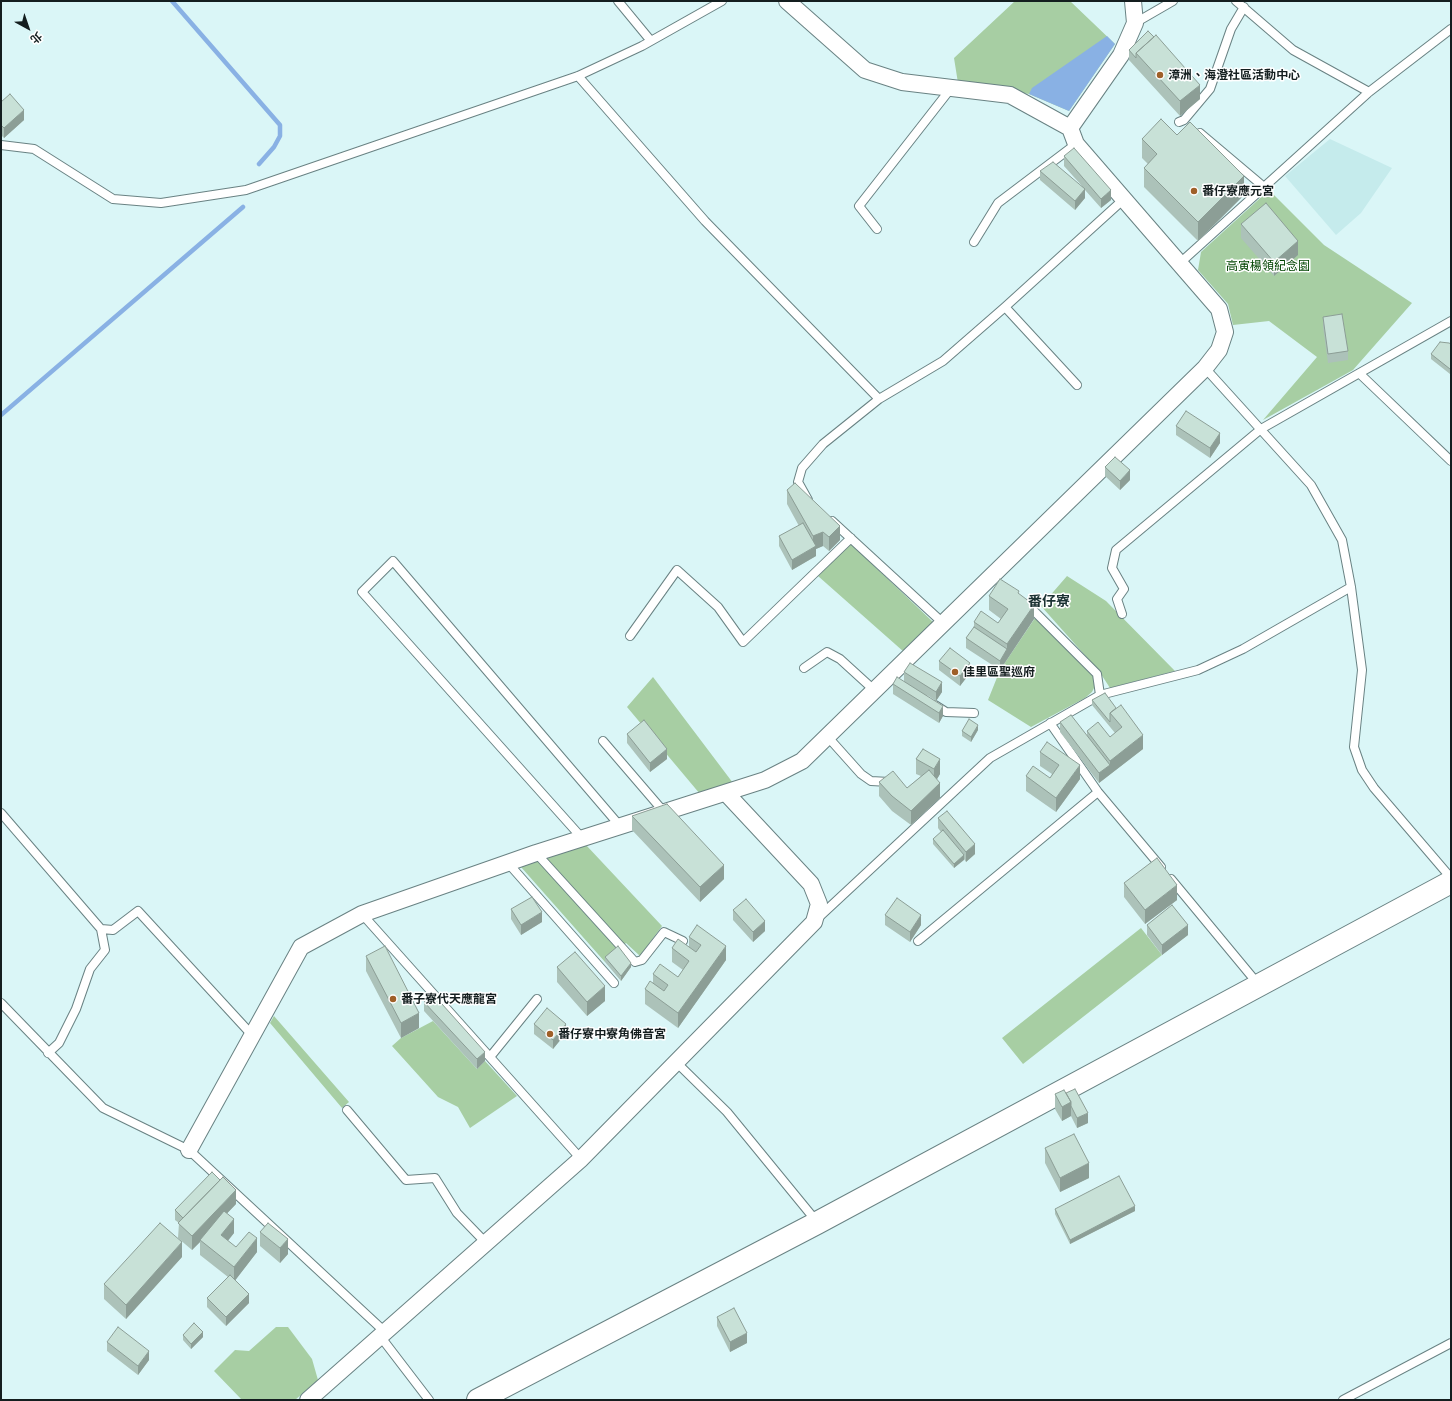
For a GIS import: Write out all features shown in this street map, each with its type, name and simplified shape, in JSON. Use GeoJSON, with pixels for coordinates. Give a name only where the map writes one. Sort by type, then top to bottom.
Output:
{"type":"FeatureCollection","features":[{"type":"Feature","properties":{"kind":"street"},"geometry":{"type":"LineString","coordinates":[[189,1150],[301,947],[362,914],[536,853],[765,780],[802,761],[874,690],[892,678],[943,623],[998,575],[1205,368],[1219,350],[1224,332],[1219,309],[1076,144],[1070,128],[1010,95],[902,82],[866,70],[787,1]]}},
{"type":"Feature","properties":{"kind":"street"},"geometry":{"type":"LineString","coordinates":[[1070,128],[1121,55],[1135,23],[1133,1]]}},
{"type":"Feature","properties":{"kind":"street"},"geometry":{"type":"LineString","coordinates":[[308,1400],[581,1159],[814,922],[819,904],[811,884],[726,793]]}},
{"type":"Feature","properties":{"kind":"street"},"geometry":{"type":"LineString","coordinates":[[478,1400],[817,1222],[1258,984],[1451,882]]}},
{"type":"Feature","properties":{"kind":"lane"},"geometry":{"type":"LineString","coordinates":[[618,1],[651,41]]}},
{"type":"Feature","properties":{"kind":"lane"},"geometry":{"type":"LineString","coordinates":[[1,145],[34,149],[112,199],[161,202],[246,190],[578,76],[651,41],[722,1]]}},
{"type":"Feature","properties":{"kind":"lane"},"geometry":{"type":"LineString","coordinates":[[1135,23],[1173,1]]}},
{"type":"Feature","properties":{"kind":"lane"},"geometry":{"type":"LineString","coordinates":[[1236,1],[1292,50],[1368,92]]}},
{"type":"Feature","properties":{"kind":"lane"},"geometry":{"type":"LineString","coordinates":[[1244,7],[1230,28],[1210,89],[1187,124],[1264,187]]}},
{"type":"Feature","properties":{"kind":"lane"},"geometry":{"type":"LineString","coordinates":[[1180,263],[1368,92],[1451,29]]}},
{"type":"Feature","properties":{"kind":"lane"},"geometry":{"type":"LineString","coordinates":[[578,76],[706,221],[879,399]]}},
{"type":"Feature","properties":{"kind":"lane"},"geometry":{"type":"LineString","coordinates":[[876,229],[859,206],[952,87]]}},
{"type":"Feature","properties":{"kind":"lane"},"geometry":{"type":"LineString","coordinates":[[974,242],[998,203],[1076,144]]}},
{"type":"Feature","properties":{"kind":"lane"},"geometry":{"type":"LineString","coordinates":[[813,504],[808,499],[798,482],[802,468],[823,444],[879,399],[943,360],[1005,307],[1124,199]]}},
{"type":"Feature","properties":{"kind":"lane"},"geometry":{"type":"LineString","coordinates":[[1005,307],[1078,385]]}},
{"type":"Feature","properties":{"kind":"lane"},"geometry":{"type":"LineString","coordinates":[[1122,614],[1117,599],[1124,589],[1112,568],[1116,550],[1261,429],[1451,321]]}},
{"type":"Feature","properties":{"kind":"lane"},"geometry":{"type":"LineString","coordinates":[[1205,368],[1311,485],[1342,540],[1351,587],[1362,670],[1354,747],[1362,770],[1374,788],[1451,878]]}},
{"type":"Feature","properties":{"kind":"lane"},"geometry":{"type":"LineString","coordinates":[[1360,374],[1451,461]]}},
{"type":"Feature","properties":{"kind":"lane"},"geometry":{"type":"LineString","coordinates":[[824,514],[943,623]]}},
{"type":"Feature","properties":{"kind":"lane"},"geometry":{"type":"LineString","coordinates":[[630,636],[678,570],[718,607],[743,642],[851,538]]}},
{"type":"Feature","properties":{"kind":"lane"},"geometry":{"type":"LineString","coordinates":[[582,838],[362,592],[392,561],[620,826]]}},
{"type":"Feature","properties":{"kind":"lane"},"geometry":{"type":"LineString","coordinates":[[814,922],[990,758],[1100,695],[1198,670],[1243,649],[1351,587]]}},
{"type":"Feature","properties":{"kind":"lane"},"geometry":{"type":"LineString","coordinates":[[1023,600],[1097,674],[1100,695]]}},
{"type":"Feature","properties":{"kind":"lane"},"geometry":{"type":"LineString","coordinates":[[804,668],[828,652],[840,658],[874,690]]}},
{"type":"Feature","properties":{"kind":"lane"},"geometry":{"type":"LineString","coordinates":[[927,700],[946,712],[974,713]]}},
{"type":"Feature","properties":{"kind":"lane"},"geometry":{"type":"LineString","coordinates":[[1050,723],[1098,792],[1258,984]]}},
{"type":"Feature","properties":{"kind":"lane"},"geometry":{"type":"LineString","coordinates":[[827,736],[861,774],[871,781],[886,783],[896,781]]}},
{"type":"Feature","properties":{"kind":"lane"},"geometry":{"type":"LineString","coordinates":[[603,741],[664,812]]}},
{"type":"Feature","properties":{"kind":"lane"},"geometry":{"type":"LineString","coordinates":[[918,941],[1098,792]]}},
{"type":"Feature","properties":{"kind":"lane"},"geometry":{"type":"LineString","coordinates":[[1,813],[102,929],[105,950],[90,969],[76,1009],[59,1043],[48,1053]]}},
{"type":"Feature","properties":{"kind":"lane"},"geometry":{"type":"LineString","coordinates":[[536,853],[635,962],[642,960],[664,932],[683,941]]}},
{"type":"Feature","properties":{"kind":"lane"},"geometry":{"type":"LineString","coordinates":[[508,863],[614,983]]}},
{"type":"Feature","properties":{"kind":"lane"},"geometry":{"type":"LineString","coordinates":[[102,929],[113,930],[138,911],[252,1035]]}},
{"type":"Feature","properties":{"kind":"lane"},"geometry":{"type":"LineString","coordinates":[[362,914],[581,1159]]}},
{"type":"Feature","properties":{"kind":"lane"},"geometry":{"type":"LineString","coordinates":[[490,1057],[537,999]]}},
{"type":"Feature","properties":{"kind":"lane"},"geometry":{"type":"LineString","coordinates":[[1,1003],[103,1108],[189,1150],[383,1334],[429,1400]]}},
{"type":"Feature","properties":{"kind":"lane"},"geometry":{"type":"LineString","coordinates":[[677,1063],[727,1112],[817,1222]]}},
{"type":"Feature","properties":{"kind":"lane"},"geometry":{"type":"LineString","coordinates":[[347,1110],[406,1180],[435,1178],[457,1213],[486,1243]]}},
{"type":"Feature","properties":{"kind":"lane"},"geometry":{"type":"LineString","coordinates":[[1343,1400],[1451,1343]]}},
{"type":"Feature","properties":{"kind":"shaded area"},"geometry":{"type":"Polygon","coordinates":[[[1330,139],[1392,168],[1361,213],[1336,235],[1285,176],[1330,139]]]}},
{"type":"Feature","properties":{"kind":"green space"},"geometry":{"type":"Polygon","coordinates":[[[1015,1],[1070,1],[1115,44],[1069,111],[1029,94],[958,83],[954,58],[1015,1]]]}},
{"type":"Feature","properties":{"kind":"green space","name":"高寅楊領紀念園"},"geometry":{"type":"Polygon","coordinates":[[[1269,190],[1324,245],[1412,303],[1353,370],[1263,420],[1317,357],[1269,321],[1233,325],[1228,304],[1198,270],[1201,252],[1269,190]]]}},
{"type":"Feature","properties":{"kind":"green space"},"geometry":{"type":"Polygon","coordinates":[[[850,543],[933,622],[904,652],[818,576],[850,543]]]}},
{"type":"Feature","properties":{"kind":"green space"},"geometry":{"type":"Polygon","coordinates":[[[1067,576],[1106,601],[1175,671],[1110,688],[1099,671],[1041,606],[1067,576]]]}},
{"type":"Feature","properties":{"kind":"green space"},"geometry":{"type":"Polygon","coordinates":[[[1035,618],[1093,675],[1096,684],[1092,692],[1085,698],[1031,727],[988,700],[1000,670],[1035,618]]]}},
{"type":"Feature","properties":{"kind":"green space"},"geometry":{"type":"Polygon","coordinates":[[[653,677],[733,783],[700,794],[627,707],[653,677]]]}},
{"type":"Feature","properties":{"kind":"green space"},"geometry":{"type":"Polygon","coordinates":[[[586,845],[662,926],[640,956],[626,943],[605,962],[521,867],[586,845]]]}},
{"type":"Feature","properties":{"kind":"green space"},"geometry":{"type":"Polygon","coordinates":[[[1141,928],[1162,955],[1023,1064],[1002,1038],[1141,928]]]}},
{"type":"Feature","properties":{"kind":"green space"},"geometry":{"type":"Polygon","coordinates":[[[274,1016],[349,1102],[342,1108],[270,1023],[274,1016]]]}},
{"type":"Feature","properties":{"kind":"green space"},"geometry":{"type":"Polygon","coordinates":[[[433,1021],[477,1069],[485,1061],[517,1096],[470,1128],[458,1107],[438,1097],[392,1046],[401,1038],[433,1021]]]}},
{"type":"Feature","properties":{"kind":"green space"},"geometry":{"type":"Polygon","coordinates":[[[276,1327],[288,1327],[312,1359],[318,1380],[295,1400],[242,1400],[214,1371],[235,1350],[249,1351],[276,1327]]]}},
{"type":"Feature","properties":{"kind":"water"},"geometry":{"type":"Polygon","coordinates":[[[1107,36],[1115,44],[1069,111],[1029,94],[1032,88],[1107,36]]]}},
{"type":"Feature","properties":{"kind":"building"},"geometry":{"type":"Polygon","coordinates":[[[1148,31],[1154,37],[1136,53],[1136,58],[1129,50],[1148,31]]]}},
{"type":"Feature","properties":{"kind":"building"},"geometry":{"type":"Polygon","coordinates":[[[1156,35],[1200,85],[1180,101],[1136,53],[1156,35]]]}},
{"type":"Feature","properties":{"kind":"building"},"geometry":{"type":"Polygon","coordinates":[[[10,94],[24,110],[4,128],[1,125],[1,102],[10,94]]]}},
{"type":"Feature","properties":{"kind":"building","name":"番仔寮應元宮"},"geometry":{"type":"Polygon","coordinates":[[[1161,119],[1177,135],[1190,122],[1244,176],[1198,222],[1144,168],[1157,154],[1142,139],[1161,119]]]}},
{"type":"Feature","properties":{"kind":"building"},"geometry":{"type":"Polygon","coordinates":[[[1074,148],[1111,190],[1101,199],[1064,156],[1074,148]]]}},
{"type":"Feature","properties":{"kind":"building"},"geometry":{"type":"Polygon","coordinates":[[[1053,162],[1085,189],[1075,201],[1040,171],[1053,162]]]}},
{"type":"Feature","properties":{"kind":"building"},"geometry":{"type":"Polygon","coordinates":[[[1266,203],[1298,241],[1274,262],[1241,224],[1266,203]]]}},
{"type":"Feature","properties":{"kind":"building"},"geometry":{"type":"Polygon","coordinates":[[[1342,314],[1348,351],[1328,354],[1323,317],[1342,314]]]}},
{"type":"Feature","properties":{"kind":"building"},"geometry":{"type":"Polygon","coordinates":[[[1440,342],[1451,344],[1450,369],[1431,354],[1440,342]]]}},
{"type":"Feature","properties":{"kind":"building"},"geometry":{"type":"Polygon","coordinates":[[[1186,411],[1220,433],[1210,448],[1176,426],[1186,411]]]}},
{"type":"Feature","properties":{"kind":"building"},"geometry":{"type":"Polygon","coordinates":[[[1115,457],[1130,470],[1120,481],[1105,467],[1115,457]]]}},
{"type":"Feature","properties":{"kind":"building"},"geometry":{"type":"Polygon","coordinates":[[[795,483],[840,526],[829,537],[823,532],[813,536],[787,490],[795,483]]]}},
{"type":"Feature","properties":{"kind":"building"},"geometry":{"type":"Polygon","coordinates":[[[803,523],[816,546],[792,560],[779,536],[803,523]]]}},
{"type":"Feature","properties":{"kind":"building"},"geometry":{"type":"Polygon","coordinates":[[[1000,579],[1019,591],[1018,593],[1034,605],[1007,644],[974,622],[981,611],[998,623],[1008,609],[989,596],[1000,579]]]}},
{"type":"Feature","properties":{"kind":"building"},"geometry":{"type":"Polygon","coordinates":[[[974,627],[1007,649],[1000,661],[966,638],[974,627]]]}},
{"type":"Feature","properties":{"kind":"building"},"geometry":{"type":"Polygon","coordinates":[[[950,648],[970,663],[960,676],[939,661],[950,648]]]}},
{"type":"Feature","properties":{"kind":"building"},"geometry":{"type":"Polygon","coordinates":[[[910,663],[942,682],[936,692],[904,672],[910,663]]]}},
{"type":"Feature","properties":{"kind":"building"},"geometry":{"type":"Polygon","coordinates":[[[897,677],[943,706],[939,713],[893,684],[897,677]]]}},
{"type":"Feature","properties":{"kind":"building"},"geometry":{"type":"Polygon","coordinates":[[[1105,693],[1116,708],[1110,713],[1110,722],[1092,700],[1105,693]]]}},
{"type":"Feature","properties":{"kind":"building"},"geometry":{"type":"Polygon","coordinates":[[[1121,705],[1143,735],[1110,761],[1087,731],[1098,722],[1110,737],[1122,727],[1110,713],[1121,705]]]}},
{"type":"Feature","properties":{"kind":"building"},"geometry":{"type":"Polygon","coordinates":[[[1071,715],[1110,765],[1099,773],[1060,722],[1071,715]]]}},
{"type":"Feature","properties":{"kind":"building"},"geometry":{"type":"Polygon","coordinates":[[[969,719],[978,725],[971,737],[962,731],[969,719]]]}},
{"type":"Feature","properties":{"kind":"building"},"geometry":{"type":"Polygon","coordinates":[[[644,720],[667,749],[650,763],[627,734],[644,720]]]}},
{"type":"Feature","properties":{"kind":"building"},"geometry":{"type":"Polygon","coordinates":[[[1047,742],[1080,765],[1056,798],[1026,776],[1033,766],[1050,778],[1059,765],[1040,752],[1047,742]]]}},
{"type":"Feature","properties":{"kind":"building"},"geometry":{"type":"Polygon","coordinates":[[[923,749],[940,759],[934,769],[916,759],[923,749]]]}},
{"type":"Feature","properties":{"kind":"building"},"geometry":{"type":"Polygon","coordinates":[[[929,770],[940,783],[911,811],[892,796],[879,782],[893,771],[907,788],[929,770]]]}},
{"type":"Feature","properties":{"kind":"building"},"geometry":{"type":"Polygon","coordinates":[[[667,804],[724,865],[700,887],[632,816],[667,804]]]}},
{"type":"Feature","properties":{"kind":"building"},"geometry":{"type":"Polygon","coordinates":[[[947,811],[975,844],[966,852],[938,818],[947,811]]]}},
{"type":"Feature","properties":{"kind":"building"},"geometry":{"type":"Polygon","coordinates":[[[943,830],[964,855],[954,864],[933,839],[943,830]]]}},
{"type":"Feature","properties":{"kind":"building"},"geometry":{"type":"Polygon","coordinates":[[[1157,858],[1177,885],[1145,910],[1124,883],[1157,858]]]}},
{"type":"Feature","properties":{"kind":"building"},"geometry":{"type":"Polygon","coordinates":[[[532,897],[542,912],[521,925],[511,909],[532,897]]]}},
{"type":"Feature","properties":{"kind":"building"},"geometry":{"type":"Polygon","coordinates":[[[897,898],[921,915],[910,932],[885,915],[897,898]]]}},
{"type":"Feature","properties":{"kind":"building"},"geometry":{"type":"Polygon","coordinates":[[[746,899],[765,921],[753,932],[733,910],[746,899]]]}},
{"type":"Feature","properties":{"kind":"building"},"geometry":{"type":"Polygon","coordinates":[[[1172,905],[1188,925],[1162,945],[1147,925],[1172,905]]]}},
{"type":"Feature","properties":{"kind":"building"},"geometry":{"type":"Polygon","coordinates":[[[697,925],[726,946],[678,1013],[645,989],[650,981],[664,991],[668,985],[653,974],[660,964],[678,977],[689,961],[672,948],[678,939],[696,952],[701,945],[689,937],[697,925]]]}},
{"type":"Feature","properties":{"kind":"building"},"geometry":{"type":"Polygon","coordinates":[[[385,946],[419,1013],[401,1023],[366,956],[385,946]]]}},
{"type":"Feature","properties":{"kind":"building"},"geometry":{"type":"Polygon","coordinates":[[[618,946],[631,963],[621,976],[605,957],[618,946]]]}},
{"type":"Feature","properties":{"kind":"building"},"geometry":{"type":"Polygon","coordinates":[[[575,952],[605,986],[587,1002],[557,967],[575,952]]]}},
{"type":"Feature","properties":{"kind":"building"},"geometry":{"type":"Polygon","coordinates":[[[433,994],[485,1052],[477,1059],[424,1002],[433,994]]]}},
{"type":"Feature","properties":{"kind":"building"},"geometry":{"type":"Polygon","coordinates":[[[547,1008],[566,1024],[553,1040],[534,1024],[547,1008]]]}},
{"type":"Feature","properties":{"kind":"building"},"geometry":{"type":"Polygon","coordinates":[[[1075,1089],[1088,1113],[1077,1118],[1066,1093],[1075,1089]]]}},
{"type":"Feature","properties":{"kind":"building"},"geometry":{"type":"Polygon","coordinates":[[[1064,1090],[1071,1102],[1062,1107],[1055,1094],[1064,1090]]]}},
{"type":"Feature","properties":{"kind":"building"},"geometry":{"type":"Polygon","coordinates":[[[1074,1134],[1089,1163],[1060,1178],[1045,1148],[1074,1134]]]}},
{"type":"Feature","properties":{"kind":"building"},"geometry":{"type":"Polygon","coordinates":[[[212,1172],[220,1180],[183,1218],[175,1210],[212,1172]]]}},
{"type":"Feature","properties":{"kind":"building"},"geometry":{"type":"Polygon","coordinates":[[[1119,1176],[1135,1206],[1070,1240],[1055,1209],[1119,1176]]]}},
{"type":"Feature","properties":{"kind":"building"},"geometry":{"type":"Polygon","coordinates":[[[223,1177],[236,1190],[192,1236],[178,1223],[223,1177]]]}},
{"type":"Feature","properties":{"kind":"building"},"geometry":{"type":"Polygon","coordinates":[[[224,1211],[234,1219],[221,1235],[236,1247],[249,1232],[257,1238],[234,1267],[200,1240],[224,1211]]]}},
{"type":"Feature","properties":{"kind":"building"},"geometry":{"type":"Polygon","coordinates":[[[160,1223],[182,1242],[126,1305],[104,1284],[160,1223]]]}},
{"type":"Feature","properties":{"kind":"building"},"geometry":{"type":"Polygon","coordinates":[[[268,1223],[288,1239],[280,1248],[260,1232],[268,1223]]]}},
{"type":"Feature","properties":{"kind":"building"},"geometry":{"type":"Polygon","coordinates":[[[230,1275],[249,1294],[226,1317],[207,1298],[230,1275]]]}},
{"type":"Feature","properties":{"kind":"building"},"geometry":{"type":"Polygon","coordinates":[[[734,1308],[747,1333],[730,1342],[717,1317],[734,1308]]]}},
{"type":"Feature","properties":{"kind":"building"},"geometry":{"type":"Polygon","coordinates":[[[194,1323],[203,1332],[191,1344],[183,1335],[194,1323]]]}},
{"type":"Feature","properties":{"kind":"building"},"geometry":{"type":"Polygon","coordinates":[[[118,1327],[149,1351],[138,1366],[107,1342],[118,1327]]]}},
{"type":"Feature","properties":{"kind":"waterway"},"geometry":{"type":"LineString","coordinates":[[172,1],[280,125],[280,136],[274,147],[259,164]]}},
{"type":"Feature","properties":{"kind":"waterway"},"geometry":{"type":"LineString","coordinates":[[1,415],[243,207]]}},
{"type":"Feature","properties":{"kind":"place","name":"漳洲、海澄社區活動中心"},"geometry":{"type":"Point","coordinates":[1160,75]}},
{"type":"Feature","properties":{"kind":"place","name":"番仔寮應元宮"},"geometry":{"type":"Point","coordinates":[1194,191]}},
{"type":"Feature","properties":{"kind":"place","name":"佳里區聖巡府"},"geometry":{"type":"Point","coordinates":[955,672]}},
{"type":"Feature","properties":{"kind":"place","name":"番子寮代天應龍宮"},"geometry":{"type":"Point","coordinates":[393,999]}},
{"type":"Feature","properties":{"kind":"place","name":"番仔寮中寮角佛音宮"},"geometry":{"type":"Point","coordinates":[550,1034]}},
{"type":"Feature","properties":{"kind":"district","name":"番仔寮"},"geometry":{"type":"Point","coordinates":[1049,602]}}]}
